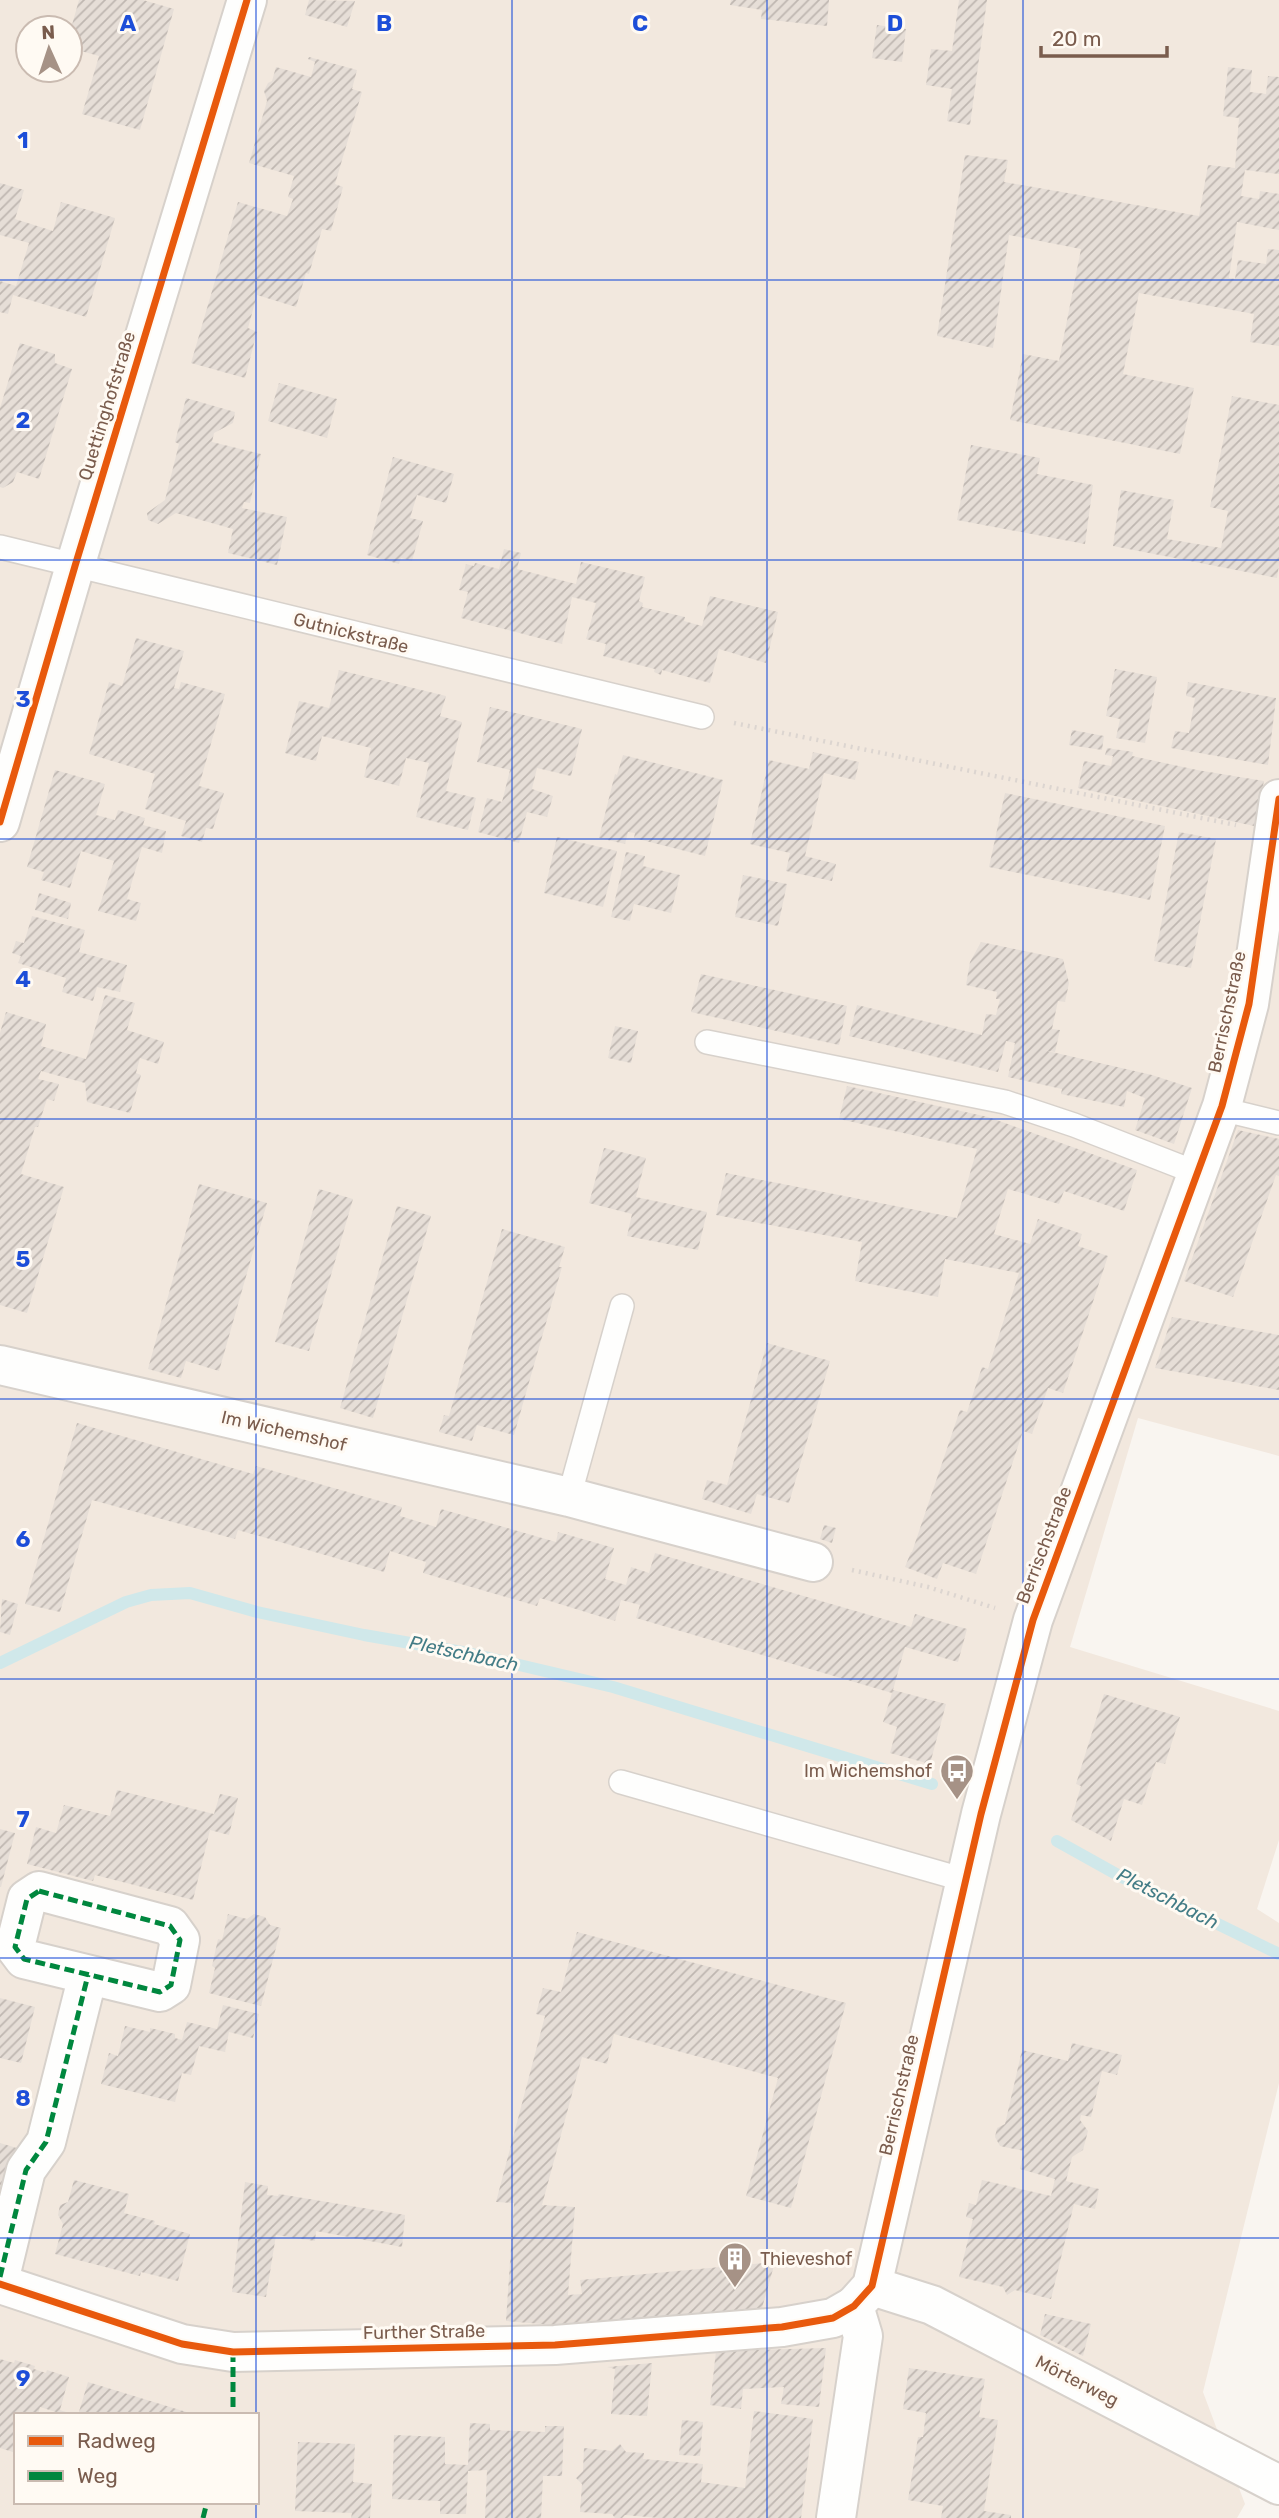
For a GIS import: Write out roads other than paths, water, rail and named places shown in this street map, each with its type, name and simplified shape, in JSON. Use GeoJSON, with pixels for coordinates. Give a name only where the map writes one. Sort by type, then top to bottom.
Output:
{"type":"FeatureCollection","features":[{"type":"Feature","properties":{"kind":"street","name":"Quettinghofstraße"},"geometry":{"type":"LineString","coordinates":[[0,822],[247,0]]}},
{"type":"Feature","properties":{"kind":"street","name":"Berrischstraße"},"geometry":{"type":"LineString","coordinates":[[863,2296],[965,1880],[1033,1620],[1221,1109],[1249,1004],[1277,816]]}},
{"type":"Feature","properties":{"kind":"street","name":"Im Wichemshof"},"geometry":{"type":"LineString","coordinates":[[0,1365],[569,1497],[813,1562]]}},
{"type":"Feature","properties":{"kind":"street"},"geometry":{"type":"LineString","coordinates":[[0,2277],[26,2170],[46,2142],[88,1975]]}},
{"type":"Feature","properties":{"kind":"street","name":"Further Straße"},"geometry":{"type":"LineString","coordinates":[[0,2284],[182,2344],[233,2352],[555,2345],[782,2327],[833,2318],[863,2296]]}},
{"type":"Feature","properties":{"kind":"street","name":"Mörterweg"},"geometry":{"type":"LineString","coordinates":[[863,2296],[932,2305],[1279,2485]]}},
{"type":"Feature","properties":{"kind":"street"},"geometry":{"type":"LineString","coordinates":[[836,2518],[863,2336],[863,2296]]}},
{"type":"Feature","properties":{"kind":"lane","name":"Gutnickstraße"},"geometry":{"type":"LineString","coordinates":[[0,547],[702,718]]}},
{"type":"Feature","properties":{"kind":"lane"},"geometry":{"type":"LineString","coordinates":[[707,1042],[1005,1102],[1074,1125],[1197,1174]]}},
{"type":"Feature","properties":{"kind":"lane"},"geometry":{"type":"LineString","coordinates":[[1221,1109],[1279,1123]]}},
{"type":"Feature","properties":{"kind":"lane"},"geometry":{"type":"LineString","coordinates":[[569,1497],[622,1306]]}},
{"type":"Feature","properties":{"kind":"lane"},"geometry":{"type":"LineString","coordinates":[[621,1782],[965,1880]]}},
{"type":"Feature","properties":{"kind":"waterway","name":"Pletschbach"},"geometry":{"type":"LineString","coordinates":[[0,1663],[126,1602],[151,1595],[190,1593],[257,1612],[364,1635],[468,1653],[613,1687],[932,1784]]}},
{"type":"Feature","properties":{"kind":"waterway","name":"Pletschbach"},"geometry":{"type":"LineString","coordinates":[[1057,1841],[1118,1875],[1279,1954]]}},
{"type":"Feature","properties":{"kind":"place","name":"Im Wichemshof"},"geometry":{"type":"Point","coordinates":[957,1801]}},
{"type":"Feature","properties":{"kind":"place","name":"Thieveshof"},"geometry":{"type":"Point","coordinates":[735,2289]}}]}
